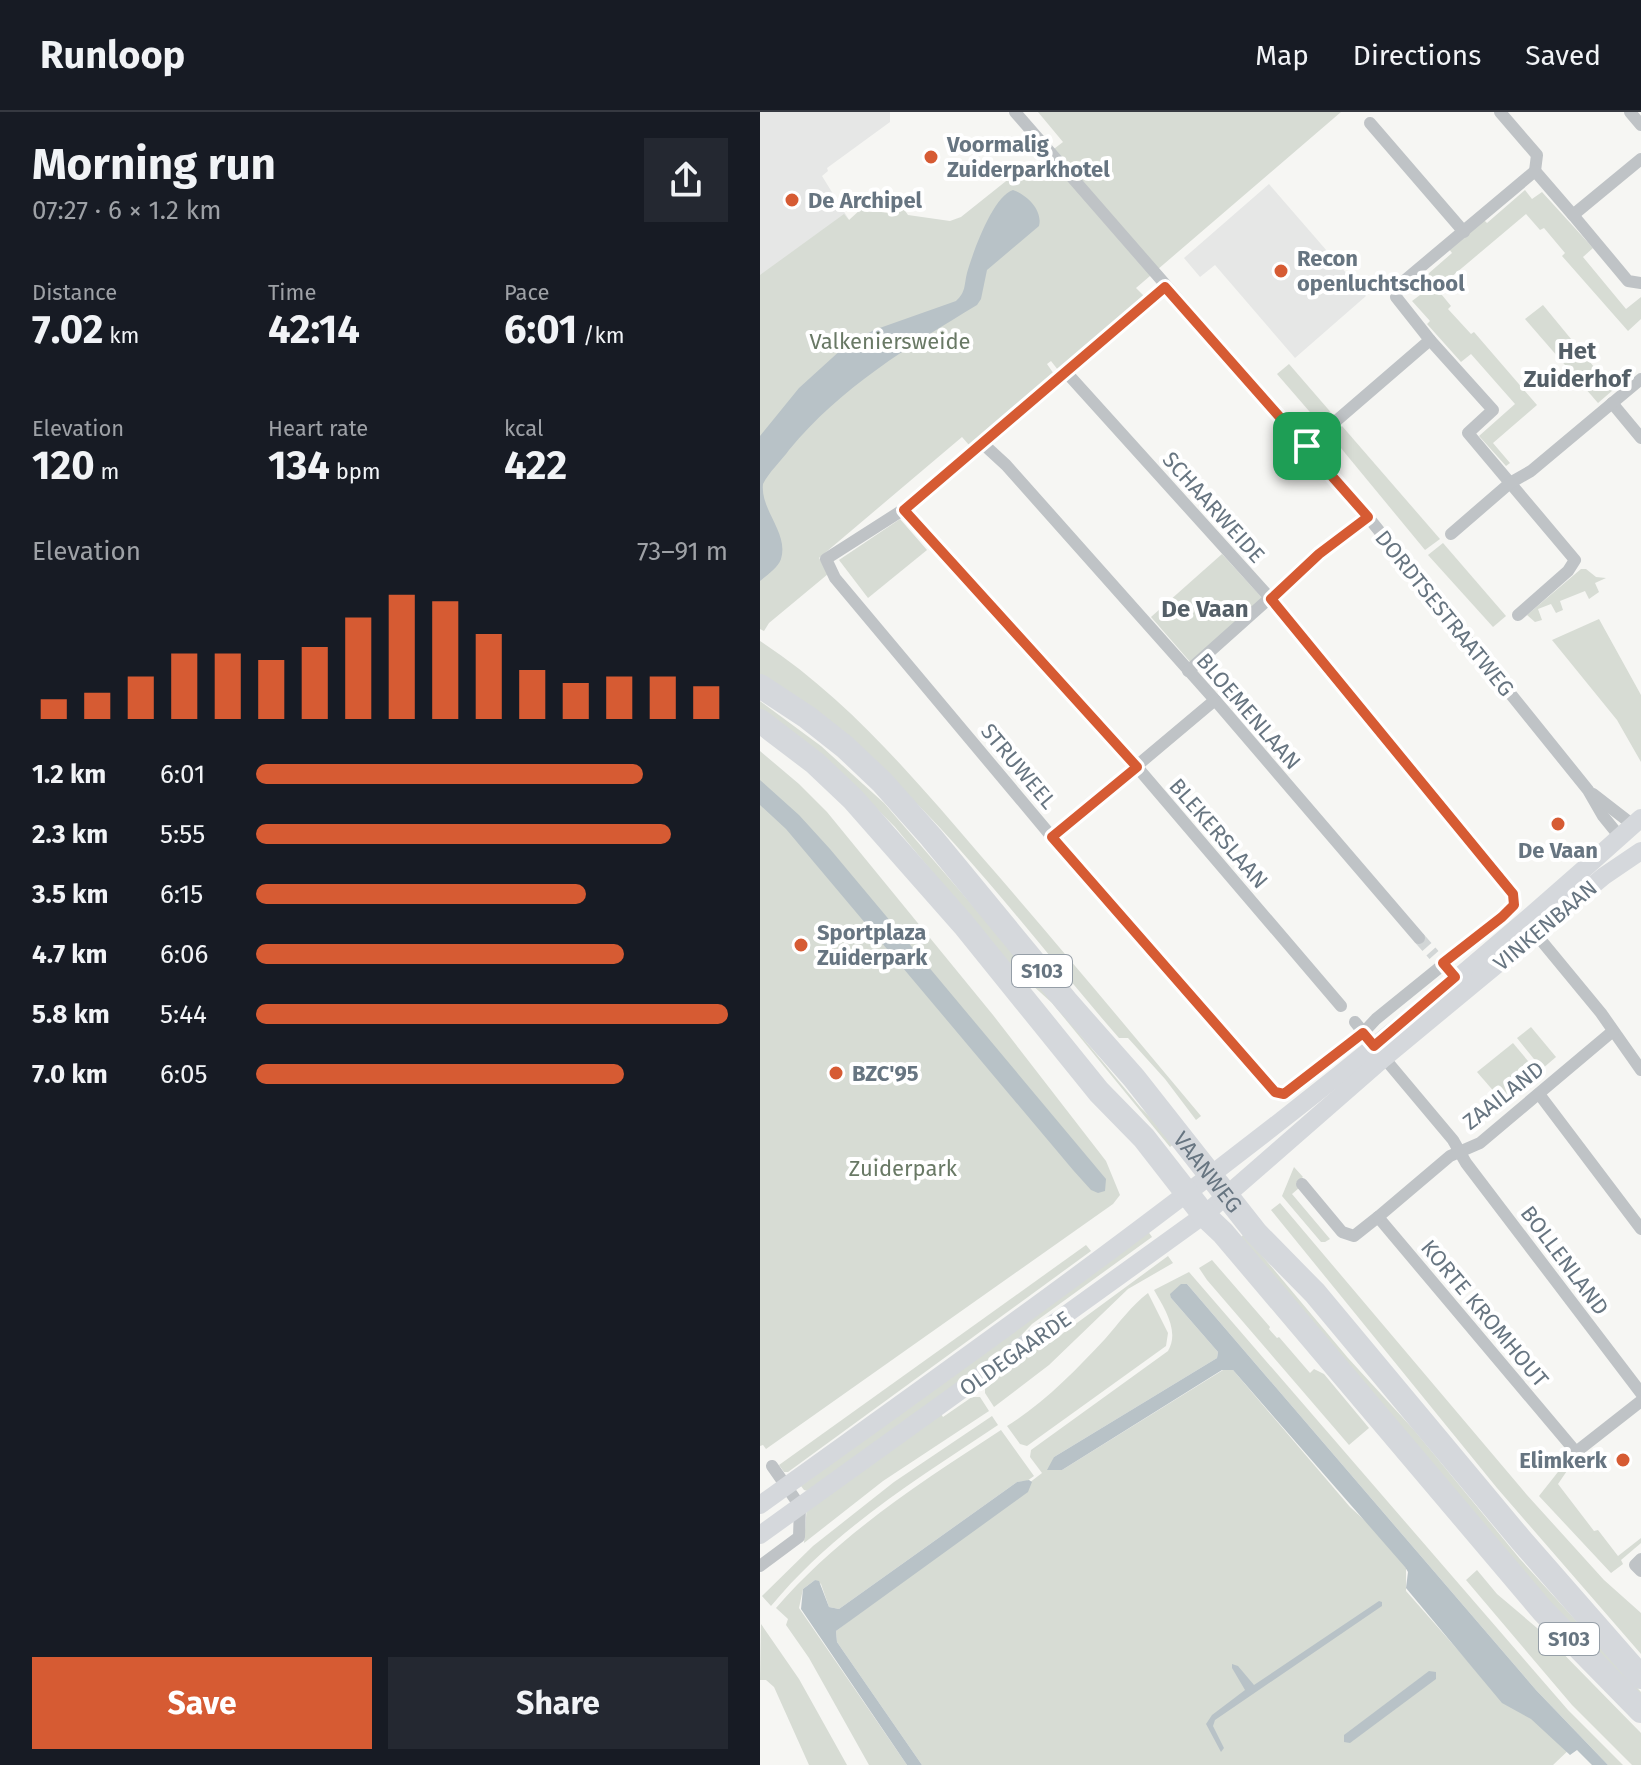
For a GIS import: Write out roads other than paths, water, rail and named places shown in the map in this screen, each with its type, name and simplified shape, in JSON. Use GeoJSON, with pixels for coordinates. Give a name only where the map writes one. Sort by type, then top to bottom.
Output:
{"type":"FeatureCollection","features":[{"type":"Feature","properties":{"kind":"highway","name":"VAANWEG"},"geometry":{"type":"LineString","coordinates":[[760,686],[836,739],[882,782],[931,837],[1066,1001],[1134,1078],[1210,1175],[1232,1191],[1256,1233],[1315,1293],[1641,1677]]}},
{"type":"Feature","properties":{"kind":"highway","name":"VAANWEG"},"geometry":{"type":"LineString","coordinates":[[760,721],[815,763],[853,799],[964,925],[1099,1092],[1134,1148],[1223,1233],[1501,1564],[1641,1711]]}},
{"type":"Feature","properties":{"kind":"highway"},"geometry":{"type":"LineString","coordinates":[[1378,1418],[1387,1455]]}},
{"type":"Feature","properties":{"kind":"highway"},"geometry":{"type":"LineString","coordinates":[[1475,1551],[1501,1564]]}},
{"type":"Feature","properties":{"kind":"main road","name":"VINKENBAAN"},"geometry":{"type":"LineString","coordinates":[[1232,1191],[1369,1039],[1444,965],[1634,828]]}},
{"type":"Feature","properties":{"kind":"main road","name":"DORDTSESTRAATWEG"},"geometry":{"type":"LineString","coordinates":[[1634,828],[1638,858]]}},
{"type":"Feature","properties":{"kind":"main road","name":"VINKENBAAN"},"geometry":{"type":"LineString","coordinates":[[1210,1175],[1369,1039],[1535,933],[1604,876],[1638,858]]}},
{"type":"Feature","properties":{"kind":"main road","name":"OLDEGAARDE"},"geometry":{"type":"LineString","coordinates":[[760,1505],[1210,1175]]}},
{"type":"Feature","properties":{"kind":"main road","name":"OLDEGAARDE"},"geometry":{"type":"LineString","coordinates":[[760,1535],[1144,1260],[1232,1191]]}},
{"type":"Feature","properties":{"kind":"street","name":"DORDTSESTRAATWEG"},"geometry":{"type":"LineString","coordinates":[[1015,112],[1368,517],[1588,790],[1634,828]]}},
{"type":"Feature","properties":{"kind":"street"},"geometry":{"type":"LineString","coordinates":[[1500,112],[1537,155],[1535,171],[1398,286],[1396,297],[1493,410],[1468,433],[1575,560],[1568,571],[1518,615]]}},
{"type":"Feature","properties":{"kind":"street"},"geometry":{"type":"LineString","coordinates":[[1630,112],[1641,125]]}},
{"type":"Feature","properties":{"kind":"street"},"geometry":{"type":"LineString","coordinates":[[1370,123],[1464,232]]}},
{"type":"Feature","properties":{"kind":"street"},"geometry":{"type":"LineString","coordinates":[[1573,215],[1641,159]]}},
{"type":"Feature","properties":{"kind":"street"},"geometry":{"type":"LineString","coordinates":[[1535,171],[1628,281],[1641,283]]}},
{"type":"Feature","properties":{"kind":"street"},"geometry":{"type":"LineString","coordinates":[[904,510],[1165,287]]}},
{"type":"Feature","properties":{"kind":"street"},"geometry":{"type":"LineString","coordinates":[[1307,446],[1430,340]]}},
{"type":"Feature","properties":{"kind":"street","name":"SCHAARWEIDE"},"geometry":{"type":"LineString","coordinates":[[1066,372],[1271,599],[1513,894]]}},
{"type":"Feature","properties":{"kind":"street"},"geometry":{"type":"LineString","coordinates":[[1451,534],[1641,379]]}},
{"type":"Feature","properties":{"kind":"street"},"geometry":{"type":"LineString","coordinates":[[1612,403],[1641,438]]}},
{"type":"Feature","properties":{"kind":"street","name":"BLOEMENLAAN"},"geometry":{"type":"LineString","coordinates":[[981,442],[1006,465],[1215,700],[1419,938]]}},
{"type":"Feature","properties":{"kind":"street","name":"STRUWEEL"},"geometry":{"type":"LineString","coordinates":[[904,510],[826,559],[835,578],[1052,837],[1275,1092]]}},
{"type":"Feature","properties":{"kind":"street","name":"BLEKERSLAAN"},"geometry":{"type":"LineString","coordinates":[[904,510],[1137,767],[1341,1006]]}},
{"type":"Feature","properties":{"kind":"street"},"geometry":{"type":"LineString","coordinates":[[1188,671],[1319,554],[1368,517]]}},
{"type":"Feature","properties":{"kind":"street"},"geometry":{"type":"LineString","coordinates":[[1052,837],[1215,700]]}},
{"type":"Feature","properties":{"kind":"street","name":"VINKENBAAN"},"geometry":{"type":"LineString","coordinates":[[1444,965],[1514,905],[1513,894]]}},
{"type":"Feature","properties":{"kind":"street"},"geometry":{"type":"LineString","coordinates":[[1535,933],[1641,1070]]}},
{"type":"Feature","properties":{"kind":"street","name":"ZAAILAND"},"geometry":{"type":"LineString","coordinates":[[1378,1217],[1450,1156],[1480,1143],[1613,1031]]}},
{"type":"Feature","properties":{"kind":"street","name":"VINKENBAAN"},"geometry":{"type":"LineString","coordinates":[[1275,1092],[1284,1094],[1369,1039]]}},
{"type":"Feature","properties":{"kind":"street","name":"BOLLENLAND"},"geometry":{"type":"LineString","coordinates":[[1369,1039],[1460,1151],[1641,1393]]}},
{"type":"Feature","properties":{"kind":"street"},"geometry":{"type":"LineString","coordinates":[[1539,1094],[1641,1229]]}},
{"type":"Feature","properties":{"kind":"street"},"geometry":{"type":"LineString","coordinates":[[1302,1184],[1342,1232],[1354,1236],[1378,1217]]}},
{"type":"Feature","properties":{"kind":"street","name":"KORTE KROMHOUT"},"geometry":{"type":"LineString","coordinates":[[1378,1217],[1576,1452],[1641,1401]]}},
{"type":"Feature","properties":{"kind":"street"},"geometry":{"type":"LineString","coordinates":[[760,1566],[799,1537],[800,1506],[772,1466]]}},
{"type":"Feature","properties":{"kind":"tunnel"},"geometry":{"type":"LineString","coordinates":[[1419,938],[1434,955]]}},
{"type":"Feature","properties":{"kind":"place","name":"Voormalig Zuiderparkhotel"},"geometry":{"type":"Point","coordinates":[931,157]}},
{"type":"Feature","properties":{"kind":"place","name":"De Archipel"},"geometry":{"type":"Point","coordinates":[792,200]}},
{"type":"Feature","properties":{"kind":"place","name":"Recon openluchtschool"},"geometry":{"type":"Point","coordinates":[1281,271]}},
{"type":"Feature","properties":{"kind":"place","name":"De Vaan"},"geometry":{"type":"Point","coordinates":[1558,824]}},
{"type":"Feature","properties":{"kind":"place","name":"Sportplaza Zuiderpark"},"geometry":{"type":"Point","coordinates":[801,945]}},
{"type":"Feature","properties":{"kind":"place","name":"BZC'95"},"geometry":{"type":"Point","coordinates":[836,1073]}},
{"type":"Feature","properties":{"kind":"place","name":"Elimkerk"},"geometry":{"type":"Point","coordinates":[1623,1460]}},
{"type":"Feature","properties":{"kind":"district","name":"Het Zuiderhof"},"geometry":{"type":"Point","coordinates":[1577,365]}},
{"type":"Feature","properties":{"kind":"district","name":"De Vaan"},"geometry":{"type":"Point","coordinates":[1205,609]}},
{"type":"Feature","properties":{"kind":"park label","name":"Valkeniersweide"},"geometry":{"type":"Point","coordinates":[890,341]}},
{"type":"Feature","properties":{"kind":"park label","name":"Zuiderpark"},"geometry":{"type":"Point","coordinates":[903,1168]}}]}
